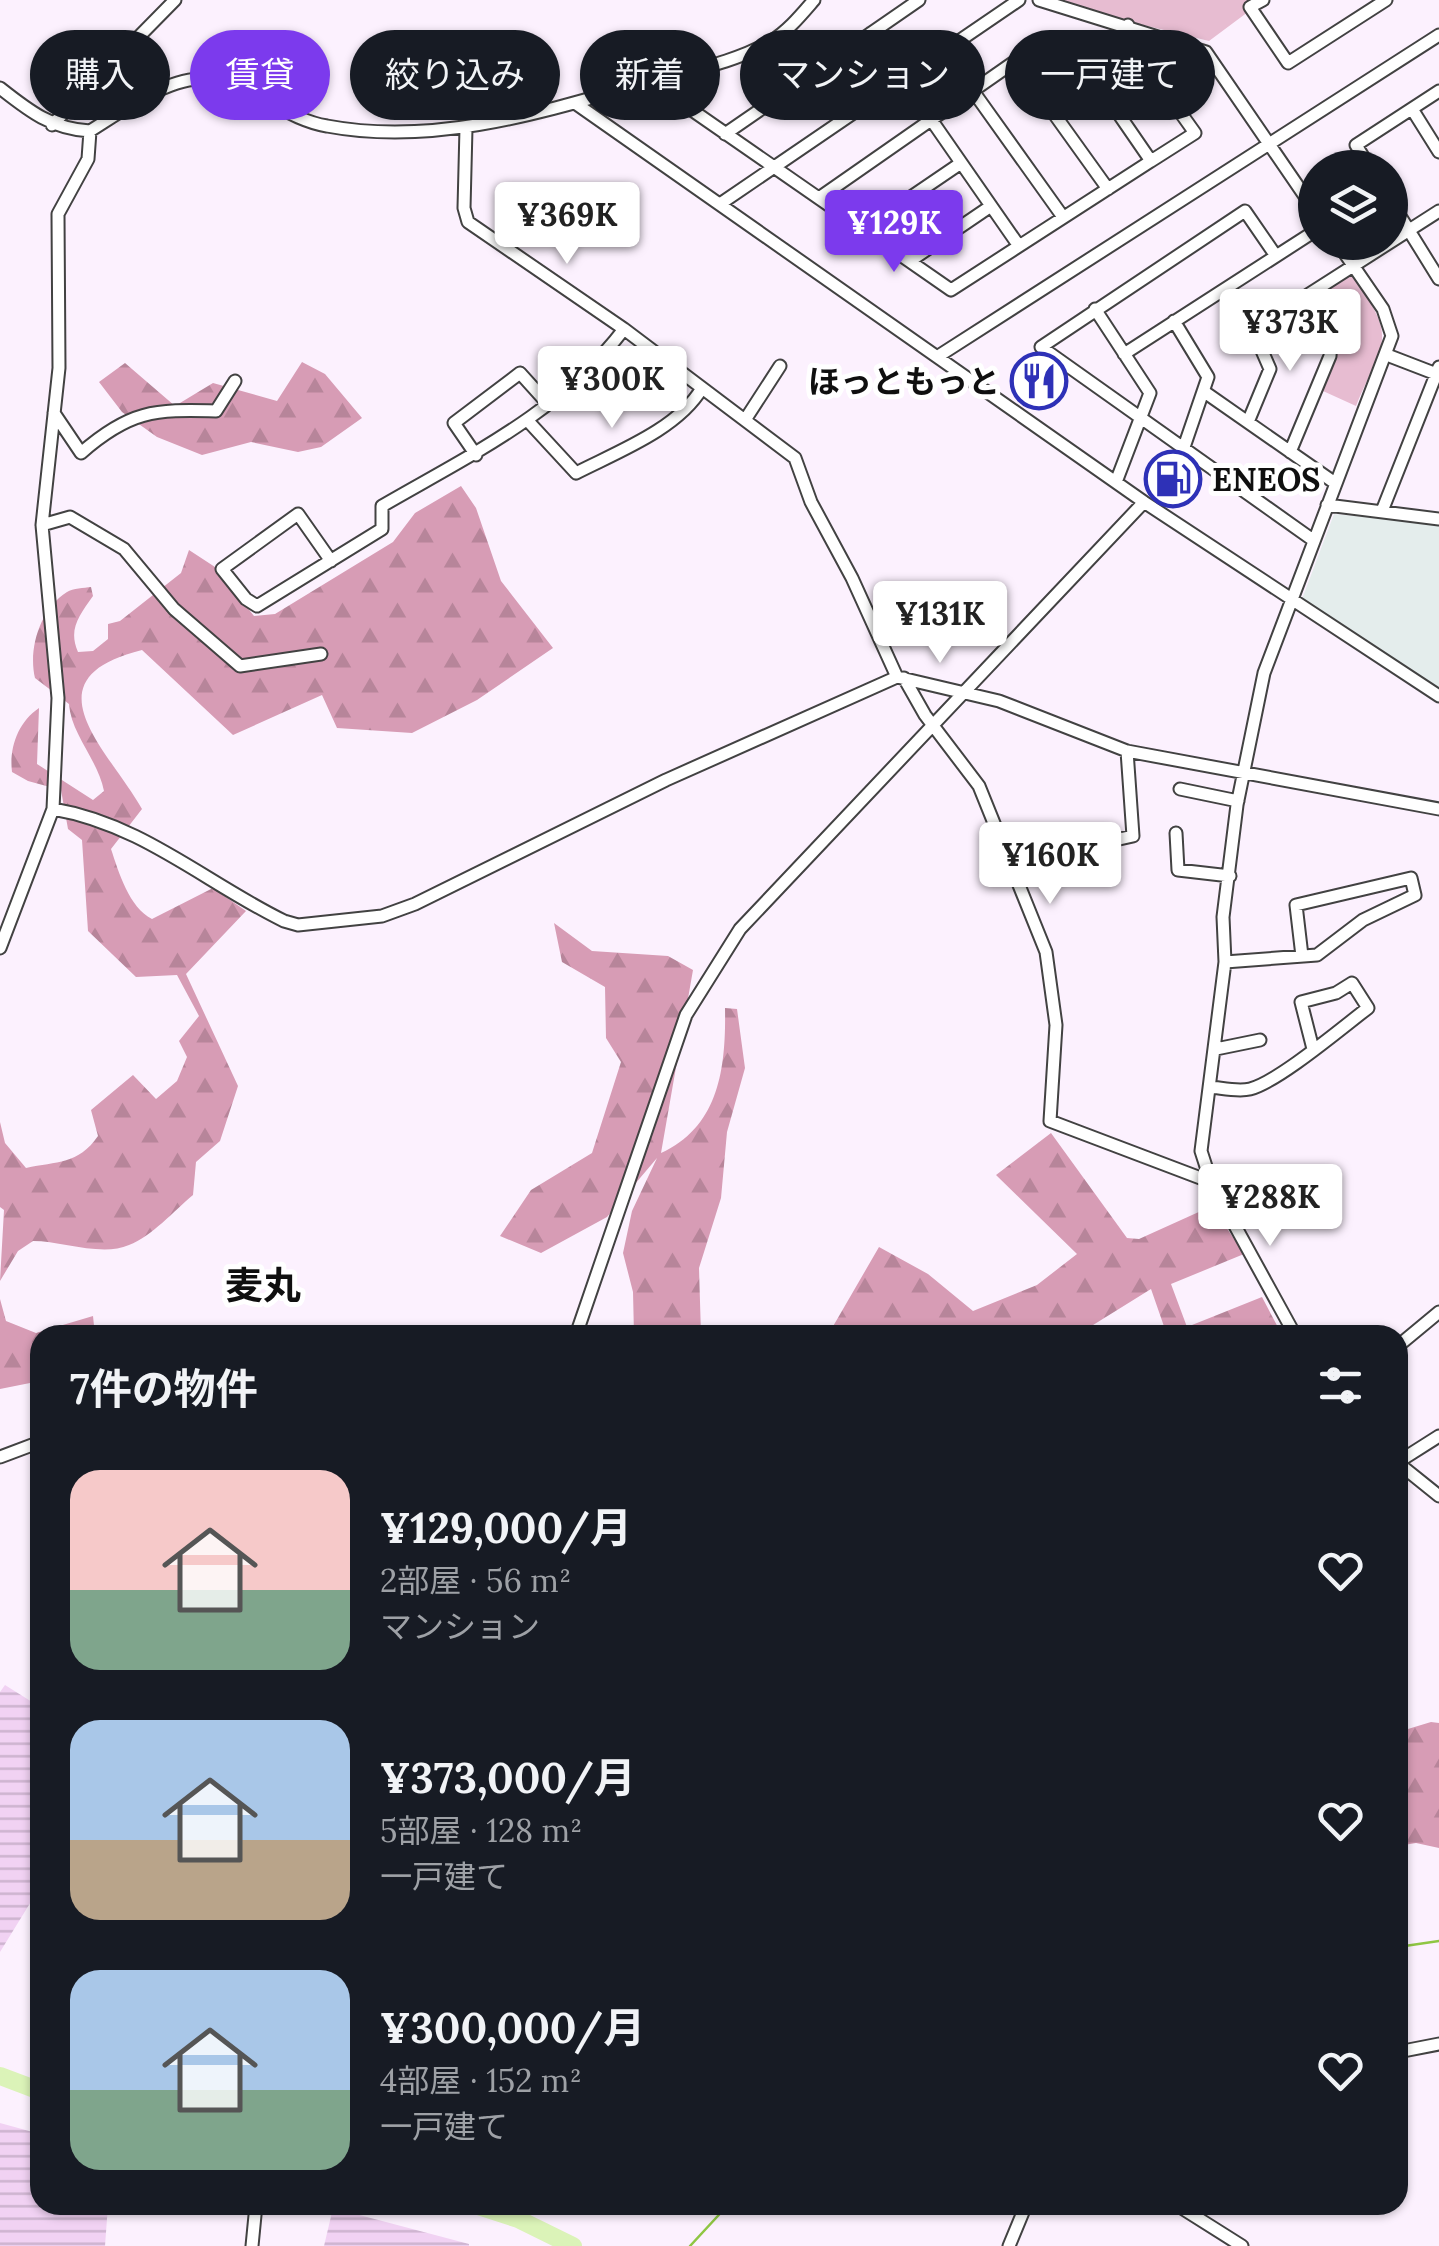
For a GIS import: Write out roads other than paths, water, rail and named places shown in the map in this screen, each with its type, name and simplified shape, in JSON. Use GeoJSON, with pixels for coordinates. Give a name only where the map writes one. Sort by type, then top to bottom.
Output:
{"type":"FeatureCollection","features":[{"type":"Feature","properties":{"kind":"street"},"geometry":{"type":"LineString","coordinates":[[52,125],[175,0]]}},
{"type":"Feature","properties":{"kind":"street"},"geometry":{"type":"LineString","coordinates":[[786,30],[814,0]]}},
{"type":"Feature","properties":{"kind":"street"},"geometry":{"type":"LineString","coordinates":[[875,30],[919,0]]}},
{"type":"Feature","properties":{"kind":"street"},"geometry":{"type":"LineString","coordinates":[[973,30],[1019,0]]}},
{"type":"Feature","properties":{"kind":"street"},"geometry":{"type":"LineString","coordinates":[[1040,0],[1206,52],[1298,186]]}},
{"type":"Feature","properties":{"kind":"street"},"geometry":{"type":"LineString","coordinates":[[1262,0],[1250,8],[1288,63],[1386,0]]}},
{"type":"Feature","properties":{"kind":"street"},"geometry":{"type":"LineString","coordinates":[[1127,30],[1128,25]]}},
{"type":"Feature","properties":{"kind":"street"},"geometry":{"type":"LineString","coordinates":[[940,355],[1439,35]]}},
{"type":"Feature","properties":{"kind":"street"},"geometry":{"type":"LineString","coordinates":[[0,88],[52,125],[90,131],[171,87],[198,79],[222,83],[327,127],[400,133],[466,128],[580,102]]}},
{"type":"Feature","properties":{"kind":"street"},"geometry":{"type":"LineString","coordinates":[[1359,150],[1356,145],[1439,91]]}},
{"type":"Feature","properties":{"kind":"street"},"geometry":{"type":"LineString","coordinates":[[575,103],[940,355],[1144,502],[1439,696]]}},
{"type":"Feature","properties":{"kind":"street"},"geometry":{"type":"LineString","coordinates":[[985,108],[1063,218]]}},
{"type":"Feature","properties":{"kind":"street"},"geometry":{"type":"LineString","coordinates":[[1412,109],[1439,152]]}},
{"type":"Feature","properties":{"kind":"street"},"geometry":{"type":"LineString","coordinates":[[706,120],[951,290],[1195,132],[1186,120]]}},
{"type":"Feature","properties":{"kind":"street"},"geometry":{"type":"LineString","coordinates":[[725,134],[745,120]]}},
{"type":"Feature","properties":{"kind":"street"},"geometry":{"type":"LineString","coordinates":[[720,204],[840,120]]}},
{"type":"Feature","properties":{"kind":"street"},"geometry":{"type":"LineString","coordinates":[[1058,120],[1108,189]]}},
{"type":"Feature","properties":{"kind":"street"},"geometry":{"type":"LineString","coordinates":[[1122,120],[1150,161]]}},
{"type":"Feature","properties":{"kind":"street"},"geometry":{"type":"LineString","coordinates":[[819,198],[932,121],[1019,246]]}},
{"type":"Feature","properties":{"kind":"street"},"geometry":{"type":"LineString","coordinates":[[466,128],[464,208],[468,222],[624,329],[796,458],[811,502],[900,678],[979,786],[1046,952],[1056,1025],[1050,1121],[1211,1182]]}},
{"type":"Feature","properties":{"kind":"street"},"geometry":{"type":"LineString","coordinates":[[0,948],[53,809],[58,698],[42,524],[60,312],[58,214],[88,158],[90,131]]}},
{"type":"Feature","properties":{"kind":"street"},"geometry":{"type":"LineString","coordinates":[[864,229],[961,163]]}},
{"type":"Feature","properties":{"kind":"street"},"geometry":{"type":"LineString","coordinates":[[910,261],[991,206]]}},
{"type":"Feature","properties":{"kind":"street"},"geometry":{"type":"LineString","coordinates":[[1276,256],[1244,211],[1041,347],[1140,421],[1313,540]]}},
{"type":"Feature","properties":{"kind":"street"},"geometry":{"type":"LineString","coordinates":[[1252,330],[1439,212]]}},
{"type":"Feature","properties":{"kind":"street"},"geometry":{"type":"LineString","coordinates":[[1409,231],[1439,279]]}},
{"type":"Feature","properties":{"kind":"street"},"geometry":{"type":"LineString","coordinates":[[1124,354],[1298,242]]}},
{"type":"Feature","properties":{"kind":"street"},"geometry":{"type":"LineString","coordinates":[[1290,1325],[1211,1182],[1201,1151],[1216,1050],[1225,962],[1223,917],[1238,801],[1264,673],[1392,336],[1389,321],[1350,260]]}},
{"type":"Feature","properties":{"kind":"street"},"geometry":{"type":"LineString","coordinates":[[1224,290],[1252,330],[1270,369],[1248,422]]}},
{"type":"Feature","properties":{"kind":"street"},"geometry":{"type":"LineString","coordinates":[[1290,452],[1330,356],[1330,342],[1303,298]]}},
{"type":"Feature","properties":{"kind":"street"},"geometry":{"type":"LineString","coordinates":[[1095,309],[1150,392],[1116,482]]}},
{"type":"Feature","properties":{"kind":"street"},"geometry":{"type":"LineString","coordinates":[[1174,322],[1206,370],[1206,393],[1183,450]]}},
{"type":"Feature","properties":{"kind":"street"},"geometry":{"type":"LineString","coordinates":[[331,560],[298,514],[222,569],[246,600],[257,606],[382,529],[382,506],[476,455],[528,421],[596,367],[624,329]]}},
{"type":"Feature","properties":{"kind":"street"},"geometry":{"type":"LineString","coordinates":[[1382,512],[1438,372],[1387,355]]}},
{"type":"Feature","properties":{"kind":"street"},"geometry":{"type":"LineString","coordinates":[[746,420],[780,366]]}},
{"type":"Feature","properties":{"kind":"street"},"geometry":{"type":"LineString","coordinates":[[476,455],[454,422],[520,373],[548,404]]}},
{"type":"Feature","properties":{"kind":"street"},"geometry":{"type":"LineString","coordinates":[[54,413],[81,454],[110,427],[154,409],[216,411],[236,381]]}},
{"type":"Feature","properties":{"kind":"street"},"geometry":{"type":"LineString","coordinates":[[528,421],[576,474],[660,428],[694,401],[702,388]]}},
{"type":"Feature","properties":{"kind":"street"},"geometry":{"type":"LineString","coordinates":[[1206,393],[1336,483]]}},
{"type":"Feature","properties":{"kind":"street"},"geometry":{"type":"LineString","coordinates":[[580,1325],[700,988],[740,929],[1144,502]]}},
{"type":"Feature","properties":{"kind":"street"},"geometry":{"type":"LineString","coordinates":[[1327,505],[1439,518]]}},
{"type":"Feature","properties":{"kind":"street"},"geometry":{"type":"LineString","coordinates":[[42,524],[70,516],[124,548],[174,609],[240,666],[321,654]]}},
{"type":"Feature","properties":{"kind":"street"},"geometry":{"type":"LineString","coordinates":[[53,809],[108,823],[180,857],[284,921],[298,924],[382,916],[444,892],[666,780],[900,678],[999,700],[1088,739],[1126,750],[1439,809]]}},
{"type":"Feature","properties":{"kind":"street"},"geometry":{"type":"LineString","coordinates":[[1115,840],[1133,836],[1126,750]]}},
{"type":"Feature","properties":{"kind":"street"},"geometry":{"type":"LineString","coordinates":[[1180,789],[1238,801]]}},
{"type":"Feature","properties":{"kind":"street"},"geometry":{"type":"LineString","coordinates":[[1176,833],[1178,870],[1230,876]]}},
{"type":"Feature","properties":{"kind":"street"},"geometry":{"type":"LineString","coordinates":[[1225,962],[1302,956],[1322,952],[1363,920],[1416,895],[1411,878],[1296,905],[1302,956]]}},
{"type":"Feature","properties":{"kind":"street"},"geometry":{"type":"LineString","coordinates":[[1210,1087],[1249,1090],[1312,1050],[1368,1008],[1352,982],[1336,994],[1301,1002],[1312,1050]]}},
{"type":"Feature","properties":{"kind":"street"},"geometry":{"type":"LineString","coordinates":[[1216,1050],[1260,1040]]}},
{"type":"Feature","properties":{"kind":"street"},"geometry":{"type":"LineString","coordinates":[[1408,1338],[1439,1312]]}},
{"type":"Feature","properties":{"kind":"street"},"geometry":{"type":"LineString","coordinates":[[1408,1456],[1439,1436]]}},
{"type":"Feature","properties":{"kind":"street"},"geometry":{"type":"LineString","coordinates":[[0,1458],[30,1446]]}},
{"type":"Feature","properties":{"kind":"street"},"geometry":{"type":"LineString","coordinates":[[1408,1470],[1439,1496]]}},
{"type":"Feature","properties":{"kind":"street"},"geometry":{"type":"LineString","coordinates":[[1408,2050],[1439,2044]]}},
{"type":"Feature","properties":{"kind":"street"},"geometry":{"type":"LineString","coordinates":[[252,2246],[255,2215]]}},
{"type":"Feature","properties":{"kind":"street"},"geometry":{"type":"LineString","coordinates":[[1009,2246],[1022,2215]]}},
{"type":"Feature","properties":{"kind":"street"},"geometry":{"type":"LineString","coordinates":[[1193,2215],[1242,2246]]}},
{"type":"Feature","properties":{"kind":"waterway"},"geometry":{"type":"LineString","coordinates":[[1408,1946],[1439,1941]]}},
{"type":"Feature","properties":{"kind":"waterway"},"geometry":{"type":"LineString","coordinates":[[0,2076],[30,2087]]}},
{"type":"Feature","properties":{"kind":"waterway"},"geometry":{"type":"LineString","coordinates":[[506,2215],[573,2246]]}},
{"type":"Feature","properties":{"kind":"waterway"},"geometry":{"type":"LineString","coordinates":[[690,2246],[719,2215]]}},
{"type":"Feature","properties":{"kind":"place","name":"ほっともっと"},"geometry":{"type":"Point","coordinates":[1039,381]}},
{"type":"Feature","properties":{"kind":"place","name":"ENEOS"},"geometry":{"type":"Point","coordinates":[1173,479]}},
{"type":"Feature","properties":{"kind":"district","name":"麦丸"},"geometry":{"type":"Point","coordinates":[263,1285]}}]}
